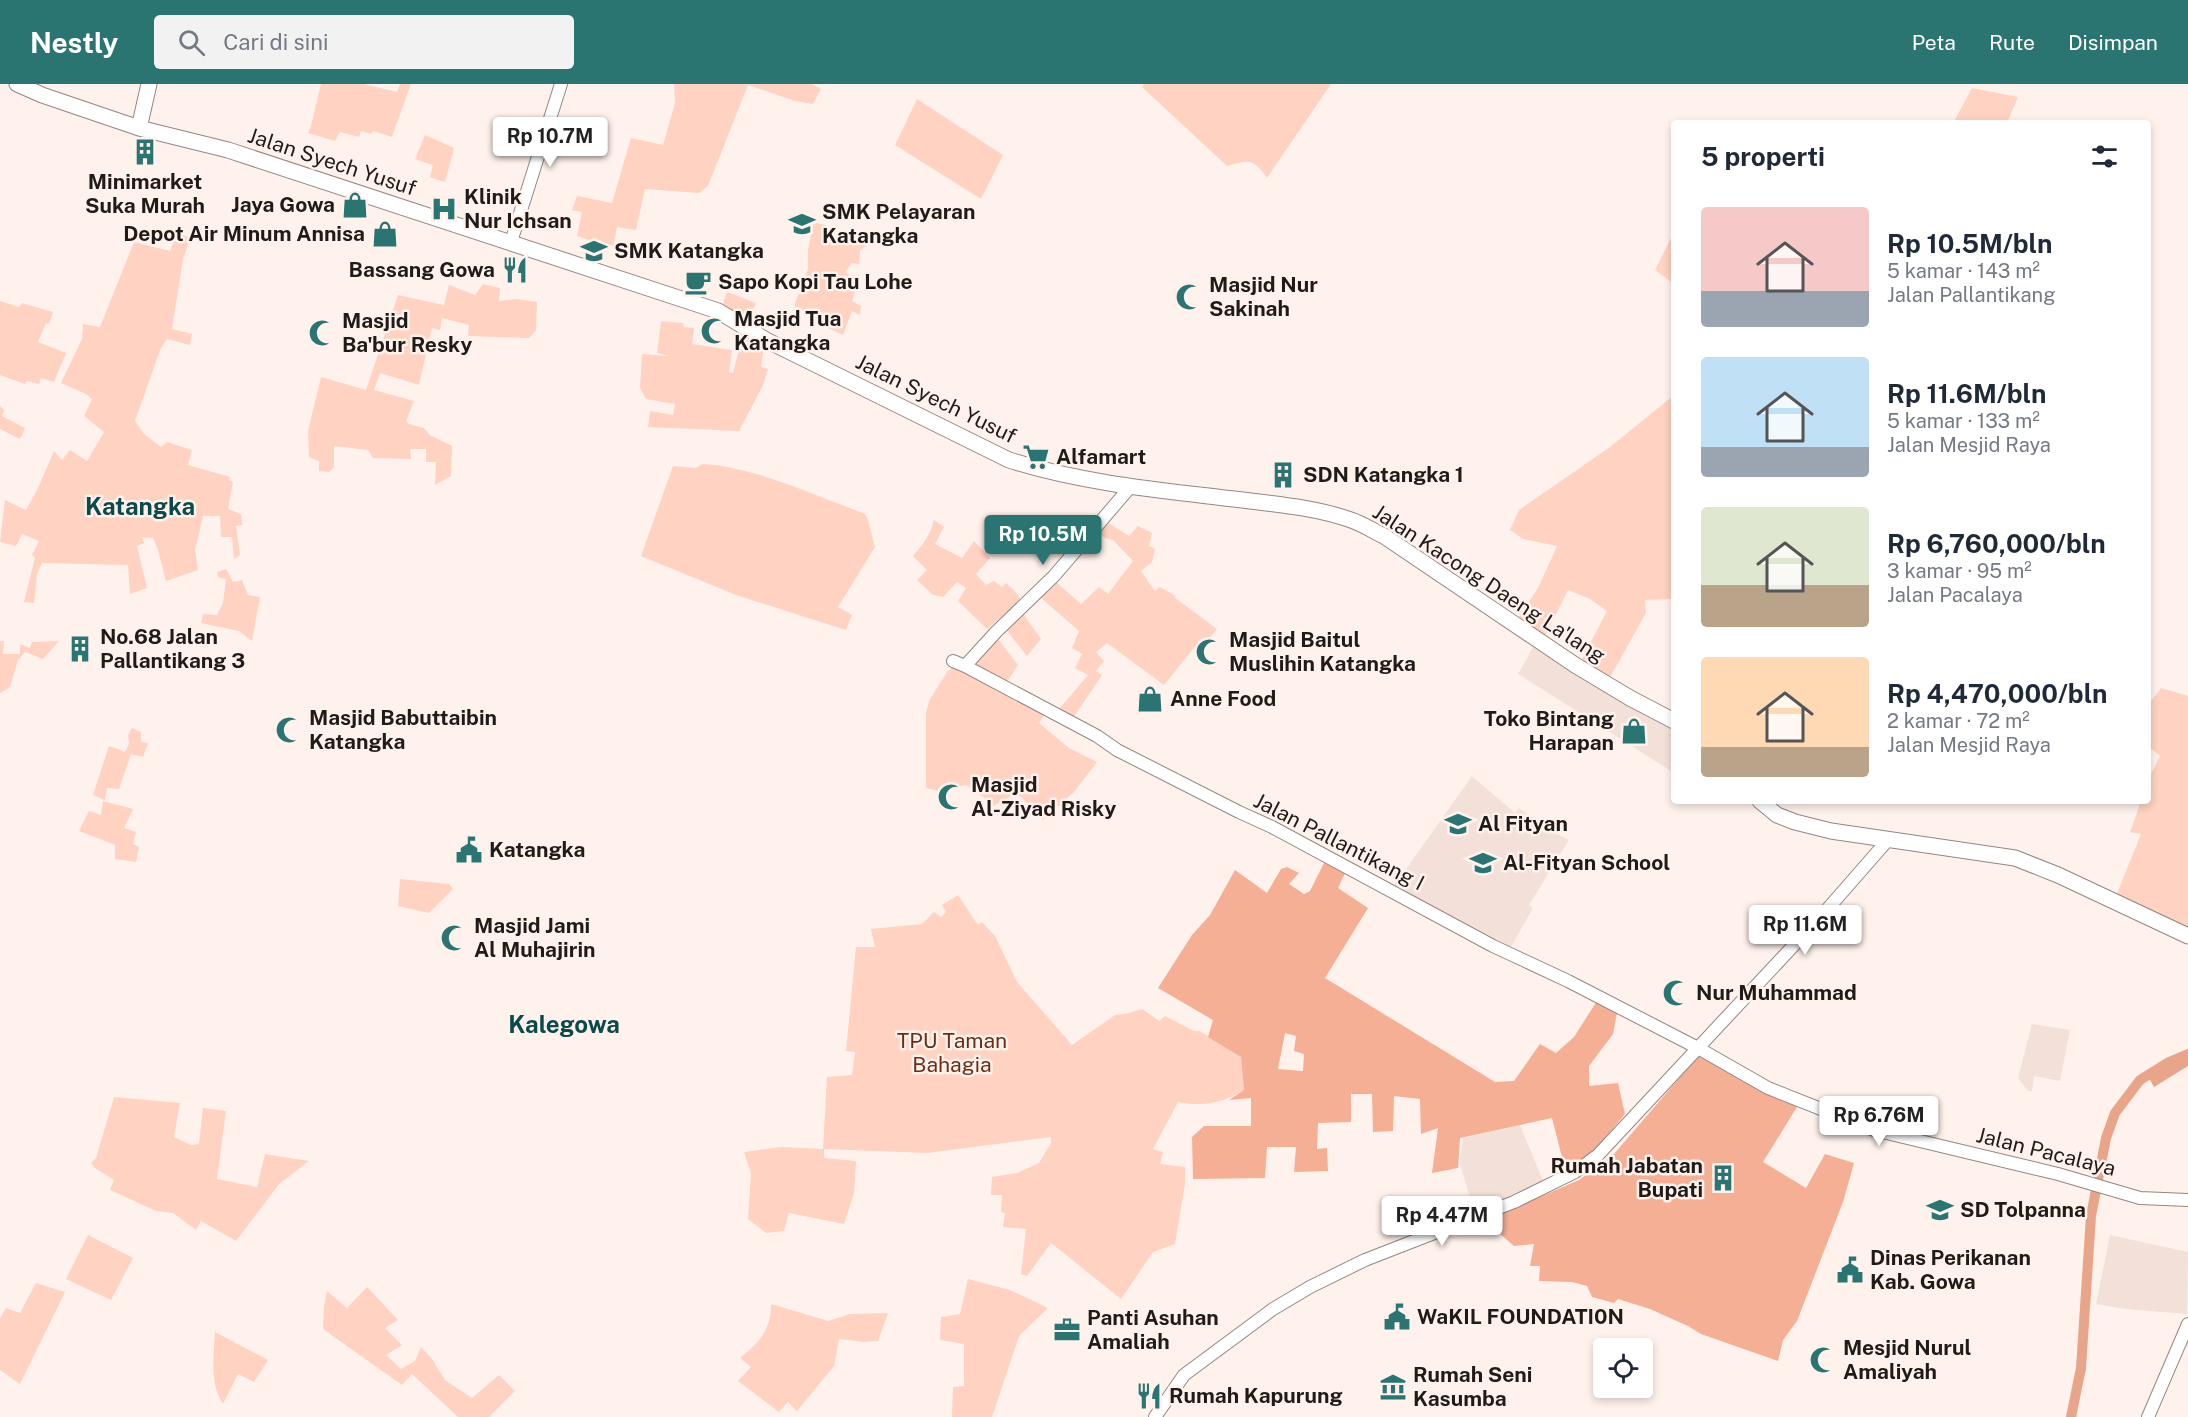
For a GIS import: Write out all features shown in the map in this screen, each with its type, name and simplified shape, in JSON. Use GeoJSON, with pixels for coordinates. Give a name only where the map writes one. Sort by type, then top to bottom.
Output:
{"type":"FeatureCollection","features":[{"type":"Feature","properties":{"kind":"main road","name":"Jalan Syech Yusuf"},"geometry":{"type":"LineString","coordinates":[[17,84],[42,95],[139,128],[228,150],[717,311],[766,340],[1004,458],[1039,469],[1131,486]]}},
{"type":"Feature","properties":{"kind":"main road"},"geometry":{"type":"LineString","coordinates":[[139,128],[148,84]]}},
{"type":"Feature","properties":{"kind":"main road","name":"Jalan Kacong Daeng La'lang"},"geometry":{"type":"LineString","coordinates":[[1131,486],[1258,502],[1320,512],[1353,521],[1404,549],[1474,599],[1575,665],[1671,719]]}},
{"type":"Feature","properties":{"kind":"main road"},"geometry":{"type":"LineString","coordinates":[[1764,804],[1777,815],[1831,831],[2015,858],[2058,875],[2188,936]]}},
{"type":"Feature","properties":{"kind":"street"},"geometry":{"type":"LineString","coordinates":[[511,242],[561,84]]}},
{"type":"Feature","properties":{"kind":"street"},"geometry":{"type":"LineString","coordinates":[[965,666],[996,632],[1054,576],[1131,486]]}},
{"type":"Feature","properties":{"kind":"street","name":"Jalan Pallantikang I"},"geometry":{"type":"LineString","coordinates":[[953,661],[1097,736],[1117,750],[1239,813],[1272,827],[1493,946],[1568,981],[1698,1048]]}},
{"type":"Feature","properties":{"kind":"street"},"geometry":{"type":"LineString","coordinates":[[1155,1417],[1184,1375],[1274,1309],[1310,1287],[1365,1260],[1514,1202],[1575,1172],[1598,1155],[1824,913],[1887,841]]}},
{"type":"Feature","properties":{"kind":"street","name":"Jalan Pacalaya"},"geometry":{"type":"LineString","coordinates":[[1698,1048],[1768,1088],[1874,1130],[2097,1185],[2140,1198],[2188,1200]]}},
{"type":"Feature","properties":{"kind":"street"},"geometry":{"type":"LineString","coordinates":[[2148,1417],[2188,1324]]}},
{"type":"Feature","properties":{"kind":"shaded area"},"geometry":{"type":"Polygon","coordinates":[[[1533,647],[1671,728],[1671,771],[1518,674],[1533,647]]]}},
{"type":"Feature","properties":{"kind":"shaded area","name":"Al-Fityan School"},"geometry":{"type":"Polygon","coordinates":[[[1472,776],[1515,813],[1519,808],[1549,830],[1569,840],[1529,905],[1533,908],[1511,947],[1394,886],[1472,776]]]}},
{"type":"Feature","properties":{"kind":"shaded area"},"geometry":{"type":"Polygon","coordinates":[[[1324,863],[1345,873],[1338,888],[1368,908],[1325,978],[1495,1082],[1514,1081],[1540,1044],[1556,1053],[1574,1037],[1597,1001],[1617,1013],[1613,1034],[1589,1066],[1589,1086],[1618,1083],[1625,1114],[1590,1156],[1565,1169],[1552,1118],[1460,1138],[1458,1168],[1432,1173],[1438,1128],[1421,1134],[1420,1099],[1394,1096],[1393,1131],[1373,1132],[1372,1094],[1351,1094],[1351,1122],[1318,1123],[1317,1149],[1327,1148],[1328,1171],[1294,1172],[1296,1147],[1267,1147],[1265,1178],[1193,1179],[1192,1137],[1204,1126],[1251,1126],[1251,1098],[1229,1100],[1244,1090],[1241,1057],[1208,1037],[1213,1020],[1158,988],[1192,935],[1210,915],[1235,870],[1267,893],[1281,869],[1287,867],[1299,873],[1289,884],[1304,894],[1310,891],[1324,863]],[[1285,1033],[1278,1069],[1303,1071],[1304,1054],[1294,1051],[1296,1036],[1285,1033]]]}},
{"type":"Feature","properties":{"kind":"shaded area"},"geometry":{"type":"Polygon","coordinates":[[[2032,1024],[2070,1030],[2060,1081],[2034,1076],[2032,1091],[2028,1091],[2018,1078],[2032,1024]]]}},
{"type":"Feature","properties":{"kind":"shaded area"},"geometry":{"type":"Polygon","coordinates":[[[2188,1051],[2188,1066],[2154,1087],[2149,1078],[2188,1051]]]}},
{"type":"Feature","properties":{"kind":"shaded area"},"geometry":{"type":"Polygon","coordinates":[[[1699,1055],[1797,1107],[1763,1162],[1806,1188],[1825,1154],[1854,1163],[1843,1202],[1797,1321],[1783,1340],[1778,1361],[1701,1334],[1650,1309],[1618,1299],[1614,1303],[1592,1297],[1587,1286],[1572,1282],[1539,1281],[1540,1266],[1530,1266],[1534,1244],[1514,1246],[1492,1227],[1486,1227],[1483,1219],[1579,1180],[1614,1154],[1699,1055]]]}},
{"type":"Feature","properties":{"kind":"shaded area"},"geometry":{"type":"Polygon","coordinates":[[[1520,1125],[1544,1183],[1474,1211],[1460,1164],[1463,1138],[1520,1125]]]}},
{"type":"Feature","properties":{"kind":"shaded area"},"geometry":{"type":"Polygon","coordinates":[[[2110,1235],[2188,1252],[2187,1314],[2125,1309],[2096,1304],[2110,1235]]]}},
{"type":"Feature","properties":{"kind":"green space"},"geometry":{"type":"Polygon","coordinates":[[[321,84],[364,84],[397,92],[400,84],[411,84],[392,137],[373,131],[371,134],[361,131],[359,137],[340,132],[335,141],[308,133],[321,84]]]}},
{"type":"Feature","properties":{"kind":"green space"},"geometry":{"type":"Polygon","coordinates":[[[674,84],[812,84],[821,89],[813,104],[795,101],[748,85],[708,186],[699,193],[645,189],[636,230],[617,227],[613,248],[577,236],[582,212],[572,210],[577,196],[612,203],[631,138],[663,145],[675,103],[674,84]]]}},
{"type":"Feature","properties":{"kind":"green space"},"geometry":{"type":"Polygon","coordinates":[[[1144,84],[1331,84],[1267,178],[1258,167],[1250,162],[1227,166],[1142,87],[1144,84]]]}},
{"type":"Feature","properties":{"kind":"green space"},"geometry":{"type":"Polygon","coordinates":[[[1972,88],[2018,97],[2008,120],[1955,120],[1972,88]]]}},
{"type":"Feature","properties":{"kind":"green space"},"geometry":{"type":"Polygon","coordinates":[[[917,99],[1003,155],[981,199],[895,145],[917,99]]]}},
{"type":"Feature","properties":{"kind":"green space"},"geometry":{"type":"Polygon","coordinates":[[[425,135],[454,148],[445,182],[430,177],[433,165],[415,159],[425,135]]]}},
{"type":"Feature","properties":{"kind":"green space"},"geometry":{"type":"Polygon","coordinates":[[[816,223],[826,225],[825,231],[866,246],[860,250],[859,264],[852,263],[845,272],[854,278],[856,288],[852,301],[861,306],[860,315],[852,311],[843,335],[824,326],[827,319],[794,306],[808,269],[808,250],[813,225],[816,223]]]}},
{"type":"Feature","properties":{"kind":"green space"},"geometry":{"type":"Polygon","coordinates":[[[177,232],[190,238],[183,259],[172,329],[192,334],[190,345],[167,339],[160,350],[135,421],[144,434],[161,447],[167,442],[192,450],[188,465],[230,477],[229,480],[233,482],[228,509],[241,514],[242,525],[236,526],[240,555],[234,559],[232,537],[221,537],[220,516],[203,516],[195,551],[198,570],[166,581],[153,538],[142,537],[144,543],[137,546],[147,588],[130,594],[128,565],[42,563],[37,574],[34,603],[24,602],[35,558],[32,555],[39,541],[22,534],[16,546],[0,542],[5,500],[26,510],[54,451],[62,460],[70,450],[87,461],[104,432],[84,416],[92,399],[61,383],[82,339],[83,324],[100,327],[134,242],[170,251],[177,232]]]}},
{"type":"Feature","properties":{"kind":"green space"},"geometry":{"type":"Polygon","coordinates":[[[1671,238],[1671,282],[1655,270],[1671,238]]]}},
{"type":"Feature","properties":{"kind":"green space"},"geometry":{"type":"Polygon","coordinates":[[[483,284],[500,288],[499,301],[517,299],[537,302],[536,330],[529,338],[468,336],[469,325],[442,318],[440,330],[432,328],[419,385],[380,373],[374,390],[414,401],[406,421],[424,428],[430,435],[452,446],[451,476],[435,485],[436,462],[426,462],[426,449],[410,449],[411,459],[373,458],[368,450],[334,446],[334,467],[329,472],[319,471],[319,461],[309,457],[308,431],[321,377],[366,390],[398,295],[444,305],[449,285],[475,295],[483,284]]]}},
{"type":"Feature","properties":{"kind":"green space"},"geometry":{"type":"Polygon","coordinates":[[[727,292],[756,303],[747,323],[722,307],[727,292]]]}},
{"type":"Feature","properties":{"kind":"green space"},"geometry":{"type":"Polygon","coordinates":[[[0,301],[19,307],[22,303],[53,312],[38,342],[66,353],[54,382],[41,378],[39,384],[27,381],[25,384],[0,375],[0,301]]]}},
{"type":"Feature","properties":{"kind":"green space"},"geometry":{"type":"Polygon","coordinates":[[[661,321],[683,323],[684,327],[694,328],[692,344],[732,350],[729,372],[733,373],[742,338],[764,347],[761,367],[768,369],[763,385],[739,431],[648,427],[650,411],[673,415],[675,404],[646,399],[640,388],[642,354],[669,356],[657,353],[661,321]]]}},
{"type":"Feature","properties":{"kind":"green space"},"geometry":{"type":"Polygon","coordinates":[[[1671,397],[1671,599],[1645,600],[1646,613],[1609,679],[1582,659],[1607,611],[1590,599],[1568,590],[1543,640],[1517,620],[1538,588],[1557,546],[1523,539],[1510,530],[1519,510],[1610,447],[1671,397]]]}},
{"type":"Feature","properties":{"kind":"green space"},"geometry":{"type":"Polygon","coordinates":[[[0,406],[4,410],[2,416],[25,428],[20,439],[0,429],[0,406]]]}},
{"type":"Feature","properties":{"kind":"green space"},"geometry":{"type":"Polygon","coordinates":[[[702,464],[742,470],[763,476],[865,514],[875,547],[838,607],[852,615],[846,630],[736,595],[641,556],[673,466],[696,468],[702,464]]]}},
{"type":"Feature","properties":{"kind":"green space"},"geometry":{"type":"Polygon","coordinates":[[[934,520],[944,527],[935,544],[962,558],[974,541],[990,558],[976,574],[986,585],[994,581],[1002,587],[1006,583],[1021,600],[987,629],[958,601],[966,588],[957,582],[943,597],[933,595],[917,580],[927,570],[913,556],[923,544],[934,520]]]}},
{"type":"Feature","properties":{"kind":"green space"},"geometry":{"type":"Polygon","coordinates":[[[1107,522],[1129,536],[1138,526],[1152,533],[1149,546],[1155,549],[1152,562],[1141,571],[1155,591],[1160,587],[1176,596],[1174,597],[1217,629],[1206,642],[1201,639],[1164,685],[1107,643],[1096,652],[1104,661],[1096,671],[1102,675],[1073,718],[1059,709],[1088,675],[1075,668],[1082,654],[1072,648],[1079,631],[1041,598],[1056,582],[1081,604],[1099,587],[1108,594],[1133,561],[1114,541],[1098,535],[1107,522]]]}},
{"type":"Feature","properties":{"kind":"green space"},"geometry":{"type":"Polygon","coordinates":[[[226,569],[233,582],[242,580],[248,595],[260,597],[252,641],[239,631],[201,623],[203,614],[217,615],[223,603],[226,579],[218,577],[217,572],[226,569]]]}},
{"type":"Feature","properties":{"kind":"green space"},"geometry":{"type":"Polygon","coordinates":[[[1024,615],[1041,639],[1027,656],[1007,631],[1024,615]]]}},
{"type":"Feature","properties":{"kind":"green space"},"geometry":{"type":"Polygon","coordinates":[[[999,640],[1018,665],[1001,691],[1046,712],[1039,723],[1069,748],[1097,762],[1074,792],[1043,820],[1021,797],[1015,794],[992,807],[985,798],[966,785],[939,791],[926,788],[926,714],[929,701],[947,672],[965,657],[999,640]]]}},
{"type":"Feature","properties":{"kind":"green space"},"geometry":{"type":"Polygon","coordinates":[[[0,641],[4,641],[3,654],[20,654],[20,644],[30,648],[32,642],[59,641],[43,659],[25,652],[18,660],[10,687],[0,693],[0,641]]]}},
{"type":"Feature","properties":{"kind":"green space"},"geometry":{"type":"Polygon","coordinates":[[[2161,688],[2188,696],[2188,929],[2116,896],[2141,834],[2130,832],[2140,804],[2151,804],[2151,774],[2160,756],[2151,748],[2151,701],[2161,688]]]}},
{"type":"Feature","properties":{"kind":"green space"},"geometry":{"type":"Polygon","coordinates":[[[132,728],[141,732],[141,742],[148,743],[143,757],[131,754],[119,789],[107,788],[105,800],[93,795],[109,746],[125,752],[129,744],[128,735],[132,728]]]}},
{"type":"Feature","properties":{"kind":"green space"},"geometry":{"type":"Polygon","coordinates":[[[103,801],[133,809],[124,828],[136,832],[133,844],[139,847],[136,862],[115,859],[115,845],[79,831],[89,811],[101,815],[103,801]]]}},
{"type":"Feature","properties":{"kind":"green space"},"geometry":{"type":"Polygon","coordinates":[[[400,879],[449,884],[453,889],[429,913],[398,906],[400,879]]]}},
{"type":"Feature","properties":{"kind":"green space","name":"TPU Taman Bahagia"},"geometry":{"type":"Polygon","coordinates":[[[958,895],[978,925],[982,922],[995,936],[1017,982],[1072,1045],[1115,1015],[1142,1009],[1159,1021],[1165,1016],[1194,1031],[1200,1031],[1241,1057],[1244,1090],[1212,1103],[1178,1102],[1153,1149],[1163,1152],[1160,1164],[1185,1167],[1185,1184],[1175,1244],[1153,1252],[1121,1299],[1051,1243],[1027,1276],[1021,1274],[1026,1229],[1003,1227],[1005,1213],[1001,1212],[1002,1195],[991,1195],[992,1177],[1017,1173],[1039,1163],[1051,1143],[1051,1137],[927,1153],[824,1149],[824,1158],[856,1161],[854,1193],[844,1224],[789,1213],[784,1231],[766,1233],[748,1219],[751,1174],[744,1152],[781,1147],[823,1149],[827,1077],[852,1075],[855,1052],[846,1051],[856,947],[875,947],[871,929],[922,924],[934,912],[941,917],[946,912],[942,905],[958,895]]]}},
{"type":"Feature","properties":{"kind":"green space"},"geometry":{"type":"Polygon","coordinates":[[[114,1097],[180,1103],[174,1137],[191,1145],[199,1144],[203,1108],[226,1111],[217,1179],[257,1187],[265,1154],[309,1161],[279,1184],[236,1241],[201,1221],[196,1230],[173,1213],[156,1211],[110,1190],[114,1180],[91,1163],[96,1158],[114,1097]]]}},
{"type":"Feature","properties":{"kind":"green space"},"geometry":{"type":"Polygon","coordinates":[[[88,1235],[133,1258],[111,1300],[66,1279],[88,1235]]]}},
{"type":"Feature","properties":{"kind":"green space"},"geometry":{"type":"Polygon","coordinates":[[[968,1279],[1010,1290],[1048,1308],[1019,1336],[992,1417],[952,1417],[953,1387],[964,1386],[964,1344],[940,1340],[941,1317],[960,1314],[968,1279]]]}},
{"type":"Feature","properties":{"kind":"green space"},"geometry":{"type":"Polygon","coordinates":[[[36,1283],[65,1292],[20,1384],[0,1370],[0,1318],[6,1308],[20,1313],[36,1283]]]}},
{"type":"Feature","properties":{"kind":"green space"},"geometry":{"type":"Polygon","coordinates":[[[367,1287],[398,1320],[385,1328],[402,1345],[386,1355],[401,1369],[415,1361],[421,1347],[432,1359],[445,1380],[472,1398],[499,1375],[515,1391],[489,1417],[458,1417],[412,1374],[402,1385],[323,1329],[327,1291],[347,1308],[367,1287]]]}},
{"type":"Feature","properties":{"kind":"green space"},"geometry":{"type":"Polygon","coordinates":[[[771,1304],[828,1321],[850,1314],[888,1313],[878,1341],[839,1339],[834,1366],[797,1411],[788,1402],[779,1412],[738,1381],[751,1367],[740,1358],[763,1335],[769,1322],[771,1304]]]}},
{"type":"Feature","properties":{"kind":"green space"},"geometry":{"type":"Polygon","coordinates":[[[215,1332],[268,1360],[254,1382],[238,1374],[223,1404],[214,1378],[215,1332]]]}},
{"type":"Feature","properties":{"kind":"waterway"},"geometry":{"type":"LineString","coordinates":[[2071,1417],[2081,1368],[2091,1216],[2106,1138],[2115,1113],[2140,1080],[2169,1062],[2188,1054]]}},
{"type":"Feature","properties":{"kind":"place","name":"Minimarket Suka Murah"},"geometry":{"type":"Point","coordinates":[145,152]}},
{"type":"Feature","properties":{"kind":"place","name":"Jaya Gowa"},"geometry":{"type":"Point","coordinates":[355,205]}},
{"type":"Feature","properties":{"kind":"place","name":"Klinik Nur Ichsan"},"geometry":{"type":"Point","coordinates":[444,209]}},
{"type":"Feature","properties":{"kind":"place","name":"SMK Pelayaran Katangka"},"geometry":{"type":"Point","coordinates":[802,224]}},
{"type":"Feature","properties":{"kind":"place","name":"Depot Air Minum Annisa"},"geometry":{"type":"Point","coordinates":[385,234]}},
{"type":"Feature","properties":{"kind":"place","name":"SMK Katangka"},"geometry":{"type":"Point","coordinates":[594,251]}},
{"type":"Feature","properties":{"kind":"place","name":"Bassang Gowa"},"geometry":{"type":"Point","coordinates":[515,270]}},
{"type":"Feature","properties":{"kind":"place","name":"Sapo Kopi Tau Lohe"},"geometry":{"type":"Point","coordinates":[698,282]}},
{"type":"Feature","properties":{"kind":"place","name":"Masjid Nur Sakinah"},"geometry":{"type":"Point","coordinates":[1189,297]}},
{"type":"Feature","properties":{"kind":"place","name":"Masjid Tua Katangka"},"geometry":{"type":"Point","coordinates":[714,331]}},
{"type":"Feature","properties":{"kind":"place","name":"Masjid Ba'bur Resky"},"geometry":{"type":"Point","coordinates":[322,333]}},
{"type":"Feature","properties":{"kind":"place","name":"Alfamart"},"geometry":{"type":"Point","coordinates":[1036,457]}},
{"type":"Feature","properties":{"kind":"place","name":"SDN Katangka 1"},"geometry":{"type":"Point","coordinates":[1283,475]}},
{"type":"Feature","properties":{"kind":"place","name":"No.68 Jalan Pallantikang 3"},"geometry":{"type":"Point","coordinates":[80,649]}},
{"type":"Feature","properties":{"kind":"place","name":"Masjid Baitul Muslihin Katangka"},"geometry":{"type":"Point","coordinates":[1209,652]}},
{"type":"Feature","properties":{"kind":"place","name":"Anne Food"},"geometry":{"type":"Point","coordinates":[1150,699]}},
{"type":"Feature","properties":{"kind":"place","name":"Masjid Babuttaibin Katangka"},"geometry":{"type":"Point","coordinates":[289,730]}},
{"type":"Feature","properties":{"kind":"place","name":"Toko Bintang Harapan"},"geometry":{"type":"Point","coordinates":[1634,731]}},
{"type":"Feature","properties":{"kind":"place","name":"Masjid Al-Ziyad Risky"},"geometry":{"type":"Point","coordinates":[951,797]}},
{"type":"Feature","properties":{"kind":"place","name":"Al Fityan"},"geometry":{"type":"Point","coordinates":[1458,824]}},
{"type":"Feature","properties":{"kind":"place","name":"Katangka"},"geometry":{"type":"Point","coordinates":[469,850]}},
{"type":"Feature","properties":{"kind":"place","name":"Al-Fityan School"},"geometry":{"type":"Point","coordinates":[1483,863]}},
{"type":"Feature","properties":{"kind":"place","name":"Masjid Jami Al Muhajirin"},"geometry":{"type":"Point","coordinates":[454,938]}},
{"type":"Feature","properties":{"kind":"place","name":"Nur Muhammad"},"geometry":{"type":"Point","coordinates":[1676,993]}},
{"type":"Feature","properties":{"kind":"place","name":"Rumah Jabatan Bupati"},"geometry":{"type":"Point","coordinates":[1723,1178]}},
{"type":"Feature","properties":{"kind":"place","name":"SD Tolpanna"},"geometry":{"type":"Point","coordinates":[1940,1210]}},
{"type":"Feature","properties":{"kind":"place","name":"Dinas Perikanan Kab. Gowa"},"geometry":{"type":"Point","coordinates":[1850,1270]}},
{"type":"Feature","properties":{"kind":"place","name":"WaKIL FOUNDATI0N"},"geometry":{"type":"Point","coordinates":[1397,1317]}},
{"type":"Feature","properties":{"kind":"place","name":"Panti Asuhan Amaliah"},"geometry":{"type":"Point","coordinates":[1067,1330]}},
{"type":"Feature","properties":{"kind":"place","name":"Mesjid Nurul Amaliyah"},"geometry":{"type":"Point","coordinates":[1823,1360]}},
{"type":"Feature","properties":{"kind":"place","name":"Rumah Seni Kasumba"},"geometry":{"type":"Point","coordinates":[1393,1387]}},
{"type":"Feature","properties":{"kind":"place","name":"Rumah Kapurung"},"geometry":{"type":"Point","coordinates":[1149,1396]}},
{"type":"Feature","properties":{"kind":"district","name":"Katangka"},"geometry":{"type":"Point","coordinates":[140,507]}},
{"type":"Feature","properties":{"kind":"district","name":"Kalegowa"},"geometry":{"type":"Point","coordinates":[564,1025]}}]}
